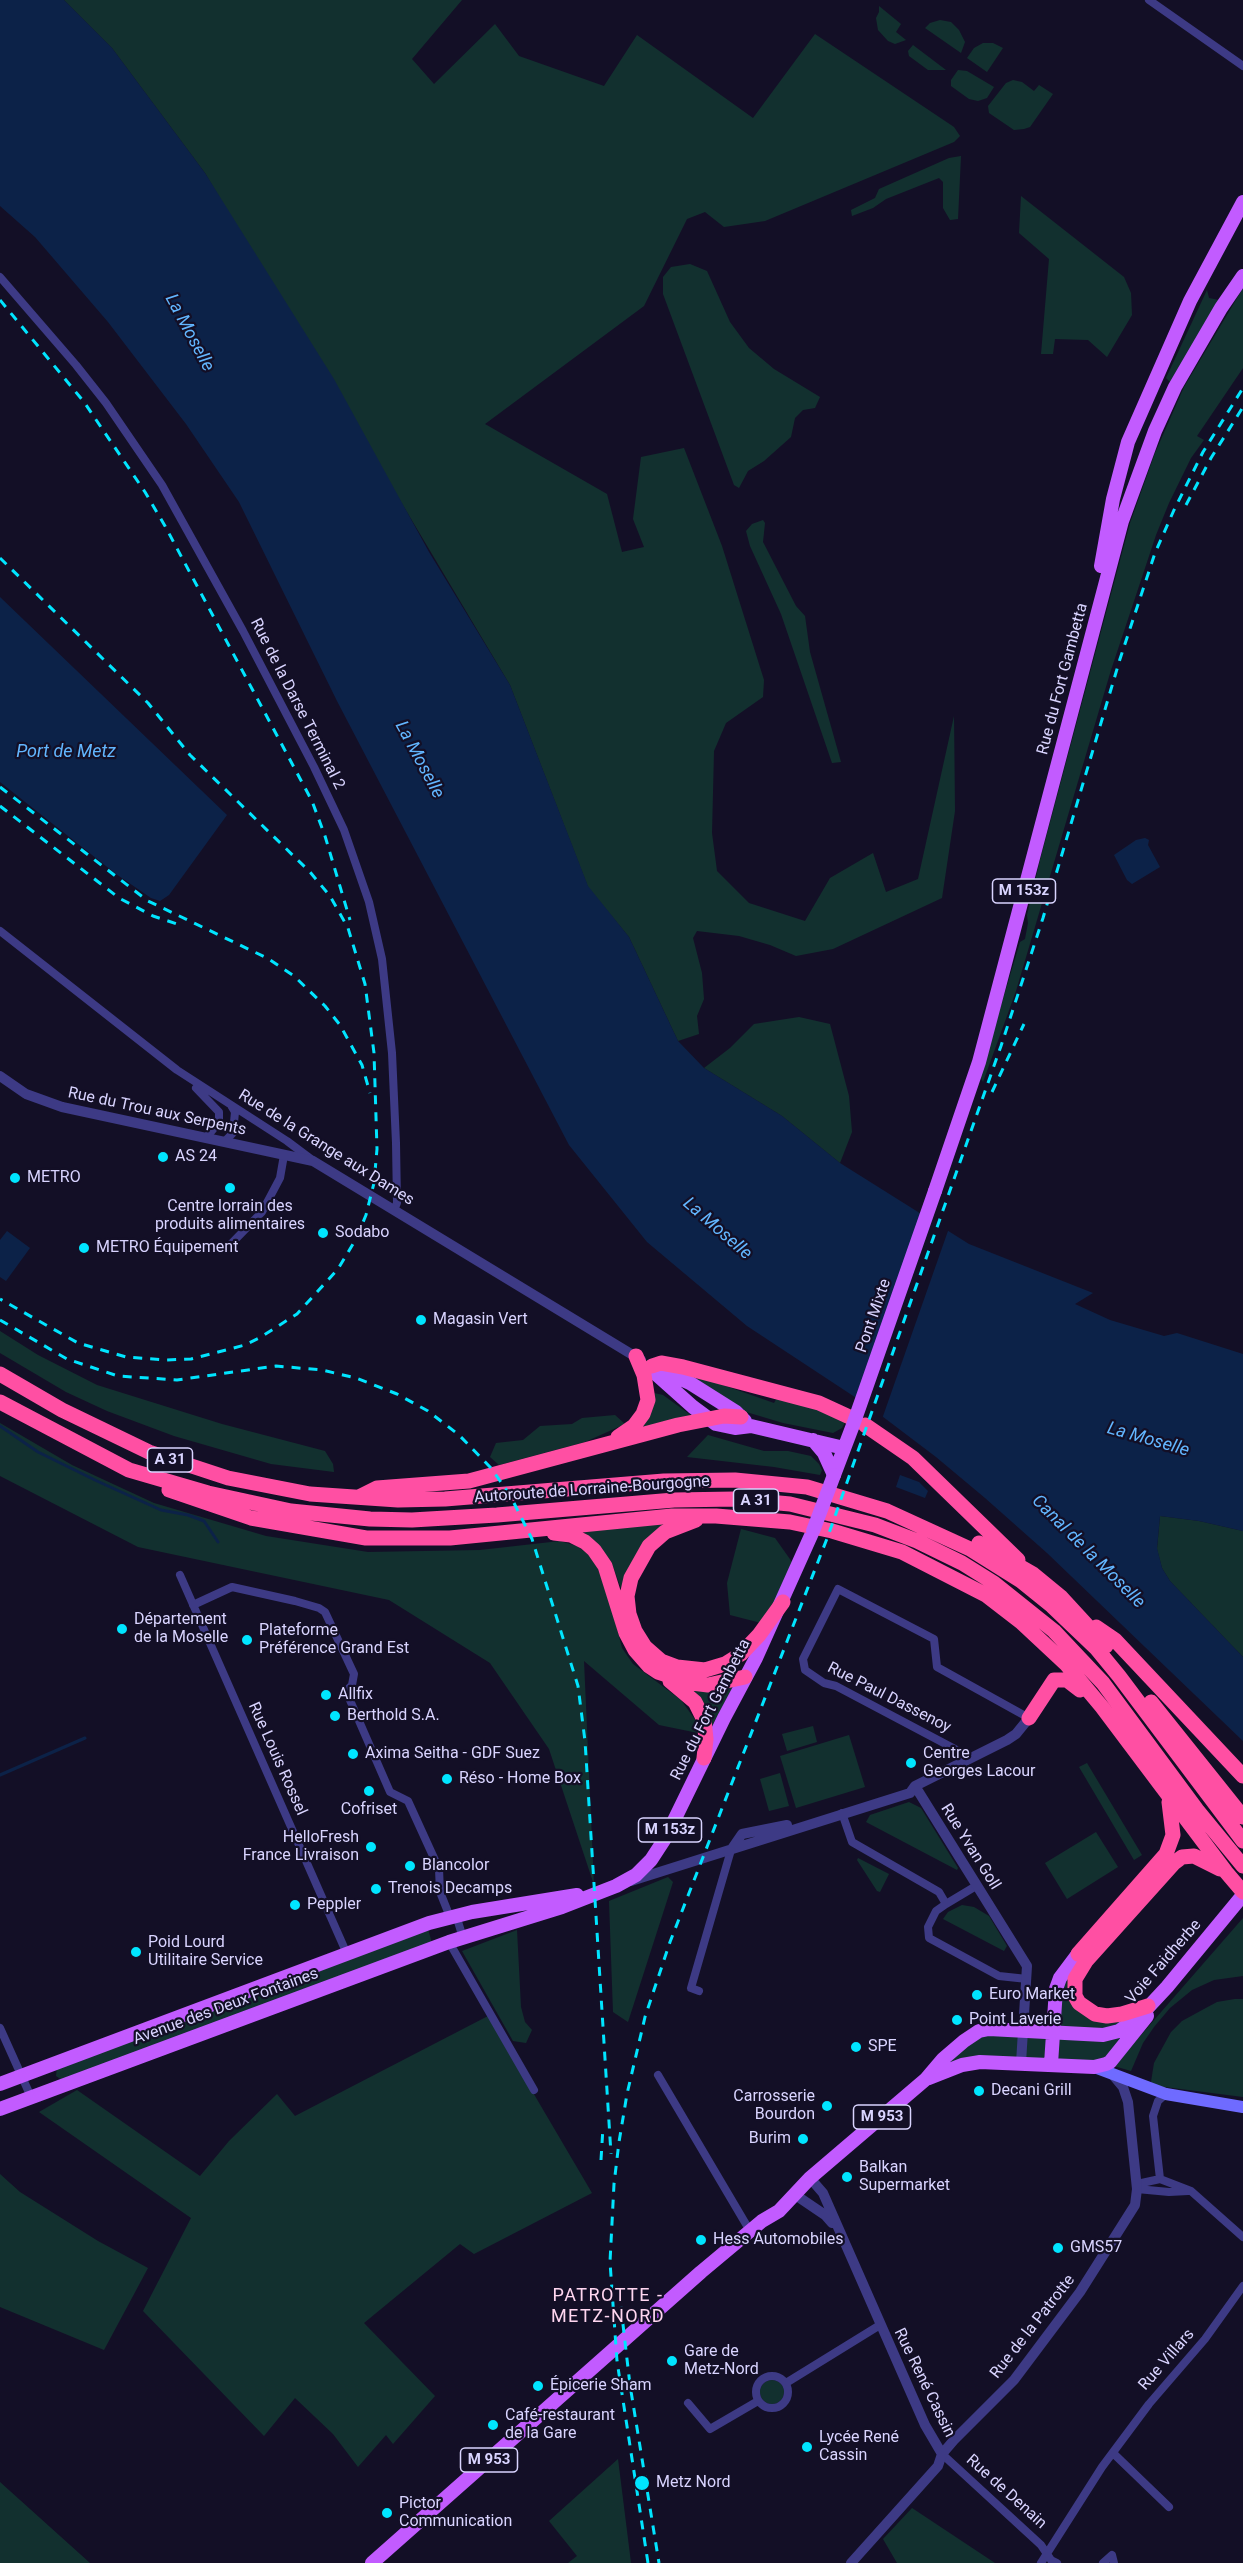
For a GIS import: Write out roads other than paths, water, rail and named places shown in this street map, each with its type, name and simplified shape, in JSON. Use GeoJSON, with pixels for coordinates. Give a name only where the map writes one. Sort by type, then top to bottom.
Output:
{"type":"FeatureCollection","features":[{"type":"Feature","properties":{"kind":"highway"},"geometry":{"type":"LineString","coordinates":[[609,1442],[634,1426],[643,1414],[648,1400],[644,1375],[636,1356]]}},
{"type":"Feature","properties":{"kind":"highway"},"geometry":{"type":"LineString","coordinates":[[652,1366],[661,1363],[683,1367],[819,1403],[858,1423],[913,1458],[1086,1623],[1243,1817]]}},
{"type":"Feature","properties":{"kind":"highway","name":"Autoroute de Lorraine-Bourgogne"},"geometry":{"type":"LineString","coordinates":[[0,1374],[103,1432],[187,1466],[273,1488],[356,1498],[445,1499],[698,1479],[735,1480],[807,1487],[887,1511],[970,1549],[1021,1581],[1052,1606],[1096,1648],[1119,1676],[1243,1841]]}},
{"type":"Feature","properties":{"kind":"highway","name":"Autoroute de Lorraine-Bourgogne"},"geometry":{"type":"LineString","coordinates":[[0,1402],[129,1470],[255,1505],[370,1519],[412,1520],[674,1500],[735,1499],[790,1504],[875,1525],[917,1541],[962,1563],[994,1583],[1054,1631],[1103,1683],[1197,1810],[1243,1866]]}},
{"type":"Feature","properties":{"kind":"highway"},"geometry":{"type":"LineString","coordinates":[[356,1498],[377,1488],[469,1481],[609,1442],[707,1419],[724,1416],[746,1422]]}},
{"type":"Feature","properties":{"kind":"highway"},"geometry":{"type":"LineString","coordinates":[[129,1470],[202,1503],[251,1518],[323,1532],[366,1538],[408,1539],[555,1533],[571,1535],[585,1542],[605,1566],[626,1633],[635,1650],[695,1702],[704,1720],[706,1739],[704,1758]]}},
{"type":"Feature","properties":{"kind":"highway"},"geometry":{"type":"LineString","coordinates":[[807,1487],[827,1486],[858,1492],[895,1504],[973,1540],[1033,1574]]}},
{"type":"Feature","properties":{"kind":"highway"},"geometry":{"type":"LineString","coordinates":[[491,1535],[672,1516],[716,1516],[790,1522],[832,1531],[902,1552],[986,1595],[1021,1622],[1065,1664],[1102,1707],[1167,1796],[1243,1893]]}},
{"type":"Feature","properties":{"kind":"highway"},"geometry":{"type":"LineString","coordinates":[[716,1516],[689,1521],[665,1532],[649,1546],[639,1560],[631,1578],[627,1596],[632,1623],[645,1647],[661,1661],[677,1667],[705,1670],[725,1664],[741,1654],[759,1635],[783,1602]]}},
{"type":"Feature","properties":{"kind":"highway"},"geometry":{"type":"LineString","coordinates":[[1086,1623],[1103,1630],[1115,1640],[1243,1776]]}},
{"type":"Feature","properties":{"kind":"highway"},"geometry":{"type":"LineString","coordinates":[[658,1672],[676,1680],[708,1685],[745,1677]]}},
{"type":"Feature","properties":{"kind":"highway"},"geometry":{"type":"LineString","coordinates":[[1029,1718],[1049,1686],[1054,1680],[1060,1678],[1067,1680],[1102,1707]]}},
{"type":"Feature","properties":{"kind":"highway"},"geometry":{"type":"LineString","coordinates":[[1078,1954],[1166,1854],[1173,1835],[1167,1796]]}},
{"type":"Feature","properties":{"kind":"highway"},"geometry":{"type":"LineString","coordinates":[[1148,2006],[1107,2016],[1095,2013],[1078,2003],[1075,1996],[1075,1980],[1086,1961],[1174,1863],[1182,1857],[1194,1856],[1226,1872]]}},
{"type":"Feature","properties":{"kind":"main road"},"geometry":{"type":"LineString","coordinates":[[1082,671],[1089,612],[1104,558],[1113,499],[1128,442],[1190,301],[1243,202]]}},
{"type":"Feature","properties":{"kind":"main road","name":"Rue du Fort Gambetta"},"geometry":{"type":"LineString","coordinates":[[963,1111],[979,1062],[1122,521],[1155,430],[1185,368],[1243,276]]}},
{"type":"Feature","properties":{"kind":"main road","name":"Pont Mixte"},"geometry":{"type":"LineString","coordinates":[[813,1531],[844,1448],[858,1423],[963,1111]]}},
{"type":"Feature","properties":{"kind":"main road"},"geometry":{"type":"LineString","coordinates":[[652,1366],[656,1374],[707,1419]]}},
{"type":"Feature","properties":{"kind":"main road"},"geometry":{"type":"LineString","coordinates":[[652,1366],[690,1383],[746,1422],[844,1448]]}},
{"type":"Feature","properties":{"kind":"main road"},"geometry":{"type":"LineString","coordinates":[[813,1440],[824,1453],[834,1475]]}},
{"type":"Feature","properties":{"kind":"main road","name":"Rue du Fort Gambetta"},"geometry":{"type":"LineString","coordinates":[[610,1888],[636,1875],[660,1848],[783,1602],[813,1531]]}},
{"type":"Feature","properties":{"kind":"main road","name":"Avenue des Deux Fontaines"},"geometry":{"type":"LineString","coordinates":[[0,2084],[453,1916],[610,1888]]}},
{"type":"Feature","properties":{"kind":"main road","name":"Avenue des Deux Fontaines"},"geometry":{"type":"LineString","coordinates":[[0,2109],[456,1940],[562,1907],[610,1888]]}},
{"type":"Feature","properties":{"kind":"main road","name":"Voie Faidherbe"},"geometry":{"type":"LineString","coordinates":[[1052,2032],[1110,2034],[1133,2022],[1167,1987],[1243,1893]]}},
{"type":"Feature","properties":{"kind":"main road"},"geometry":{"type":"LineString","coordinates":[[1051,2064],[1056,1989],[1060,1978],[1078,1954]]}},
{"type":"Feature","properties":{"kind":"main road","name":"M 953"},"geometry":{"type":"LineString","coordinates":[[926,2079],[962,2065],[980,2062],[1094,2067],[1110,2062],[1137,2030],[1167,1987]]}},
{"type":"Feature","properties":{"kind":"main road","name":"M 953"},"geometry":{"type":"LineString","coordinates":[[372,2563],[750,2231],[779,2211],[810,2178],[926,2079],[963,2041],[979,2031],[989,2029],[1052,2032]]}},
{"type":"Feature","properties":{"kind":"main road"},"geometry":{"type":"LineString","coordinates":[[1094,2067],[1166,2094],[1243,2107]]}},
{"type":"Feature","properties":{"kind":"street"},"geometry":{"type":"LineString","coordinates":[[1149,0],[1243,66]]}},
{"type":"Feature","properties":{"kind":"street","name":"Rue de la Darse Terminal 2"},"geometry":{"type":"LineString","coordinates":[[0,277],[82,372],[162,485],[243,631],[344,830],[369,902],[382,959],[393,1064],[397,1183],[397,1203],[394,1210]]}},
{"type":"Feature","properties":{"kind":"street","name":"Rue de la Grange aux Dames"},"geometry":{"type":"LineString","coordinates":[[0,932],[178,1071],[287,1141],[313,1161],[652,1366]]}},
{"type":"Feature","properties":{"kind":"street"},"geometry":{"type":"LineString","coordinates":[[178,1071],[219,1112],[219,1122],[206,1138]]}},
{"type":"Feature","properties":{"kind":"street","name":"Rue du Trou aux Serpents"},"geometry":{"type":"LineString","coordinates":[[0,1076],[26,1094],[44,1102],[313,1161]]}},
{"type":"Feature","properties":{"kind":"street"},"geometry":{"type":"LineString","coordinates":[[224,1142],[233,1133],[235,1112],[232,1107]]}},
{"type":"Feature","properties":{"kind":"street"},"geometry":{"type":"LineString","coordinates":[[228,1247],[262,1212],[280,1178],[284,1155]]}},
{"type":"Feature","properties":{"kind":"street","name":"Rue Louis Rossel"},"geometry":{"type":"LineString","coordinates":[[180,1575],[347,1954]]}},
{"type":"Feature","properties":{"kind":"street"},"geometry":{"type":"LineString","coordinates":[[193,1605],[232,1587],[295,1601],[324,1612],[354,1674],[352,1685],[346,1691],[390,1792],[408,1801],[439,1869],[440,1892],[453,1916],[456,1940],[534,2091]]}},
{"type":"Feature","properties":{"kind":"street","name":"Rue Paul Dassenoy"},"geometry":{"type":"LineString","coordinates":[[964,1761],[955,1749],[836,1686],[824,1683],[805,1670],[803,1659],[838,1589],[934,1639],[937,1667],[1029,1718]]}},
{"type":"Feature","properties":{"kind":"street"},"geometry":{"type":"LineString","coordinates":[[915,1786],[1008,1740],[1029,1718]]}},
{"type":"Feature","properties":{"kind":"street","name":"Avenue des Deux Fontaines"},"geometry":{"type":"LineString","coordinates":[[610,1888],[910,1793],[915,1786]]}},
{"type":"Feature","properties":{"kind":"street","name":"Rue Yvan Goll"},"geometry":{"type":"LineString","coordinates":[[915,1786],[1024,1959],[1028,1966],[1027,1979]]}},
{"type":"Feature","properties":{"kind":"street"},"geometry":{"type":"LineString","coordinates":[[842,1813],[852,1842],[939,1892],[946,1904]]}},
{"type":"Feature","properties":{"kind":"street"},"geometry":{"type":"LineString","coordinates":[[699,1991],[690,1988],[731,1850]]}},
{"type":"Feature","properties":{"kind":"street"},"geometry":{"type":"LineString","coordinates":[[976,1886],[936,1911],[928,1927],[929,1938],[999,1976],[1027,1979],[1021,2063]]}},
{"type":"Feature","properties":{"kind":"street"},"geometry":{"type":"LineString","coordinates":[[0,2028],[31,2097]]}},
{"type":"Feature","properties":{"kind":"street","name":"Rue de la Patrotte"},"geometry":{"type":"LineString","coordinates":[[851,2563],[938,2466],[942,2454],[954,2440],[1014,2380],[1113,2243],[1135,2205],[1137,2186],[1128,2102],[1123,2087],[1110,2072]]}},
{"type":"Feature","properties":{"kind":"street"},"geometry":{"type":"LineString","coordinates":[[658,2075],[750,2231]]}},
{"type":"Feature","properties":{"kind":"street"},"geometry":{"type":"LineString","coordinates":[[1160,2179],[1153,2116],[1158,2101],[1166,2094]]}},
{"type":"Feature","properties":{"kind":"street","name":"Rue René Cassin"},"geometry":{"type":"LineString","coordinates":[[810,2178],[823,2193],[879,2325],[927,2430],[942,2454]]}},
{"type":"Feature","properties":{"kind":"street"},"geometry":{"type":"LineString","coordinates":[[1137,2186],[1160,2179],[1191,2191],[1243,2237]]}},
{"type":"Feature","properties":{"kind":"street"},"geometry":{"type":"LineString","coordinates":[[1137,2186],[1169,2192],[1191,2191]]}},
{"type":"Feature","properties":{"kind":"street","name":"Rue René Cassin"},"geometry":{"type":"LineString","coordinates":[[794,2194],[825,2215],[837,2230]]}},
{"type":"Feature","properties":{"kind":"street","name":"Rue Villars"},"geometry":{"type":"LineString","coordinates":[[1041,2563],[1113,2453],[1149,2404],[1205,2339],[1243,2286]]}},
{"type":"Feature","properties":{"kind":"street","name":"Rue René Cassin"},"geometry":{"type":"LineString","coordinates":[[786,2383],[879,2325]]}},
{"type":"Feature","properties":{"kind":"street"},"geometry":{"type":"LineString","coordinates":[[774,2375],[786,2383],[788,2394],[782,2405],[769,2408],[758,2401],[755,2390],[762,2378],[774,2375]]}},
{"type":"Feature","properties":{"kind":"street"},"geometry":{"type":"LineString","coordinates":[[688,2403],[707,2428],[713,2429],[758,2401]]}},
{"type":"Feature","properties":{"kind":"street"},"geometry":{"type":"LineString","coordinates":[[1113,2453],[1169,2507]]}},
{"type":"Feature","properties":{"kind":"street","name":"Rue de Denain"},"geometry":{"type":"LineString","coordinates":[[942,2454],[1041,2545],[1056,2563]]}},
{"type":"Feature","properties":{"kind":"street"},"geometry":{"type":"LineString","coordinates":[[1103,2563],[1112,2555],[1114,2563]]}},
{"type":"Feature","properties":{"kind":"water"},"geometry":{"type":"Polygon","coordinates":[[[0,0],[64,0],[112,48],[205,173],[334,379],[429,552],[510,685],[588,886],[629,937],[678,1041],[704,1068],[782,1116],[840,1163],[969,1244],[1093,1293],[1075,1304],[1110,1320],[1164,1336],[1177,1333],[1243,1354],[1243,1531],[1199,1521],[1160,1516],[1157,1548],[1162,1568],[1170,1581],[1243,1657],[1243,1741],[1047,1553],[985,1498],[870,1407],[747,1326],[647,1242],[569,1145],[337,701],[239,502],[186,424],[108,322],[35,237],[0,206],[0,0]]]}},
{"type":"Feature","properties":{"kind":"water","name":"Port de Metz"},"geometry":{"type":"Polygon","coordinates":[[[0,597],[227,815],[169,895],[160,901],[151,898],[116,874],[0,782],[0,597]]]}},
{"type":"Feature","properties":{"kind":"water"},"geometry":{"type":"Polygon","coordinates":[[[1145,838],[1149,840],[1148,845],[1160,867],[1132,884],[1127,880],[1114,855],[1136,840],[1145,838]]]}},
{"type":"Feature","properties":{"kind":"water"},"geometry":{"type":"Polygon","coordinates":[[[7,1231],[30,1248],[6,1281],[0,1277],[0,1240],[7,1231]]]}},
{"type":"Feature","properties":{"kind":"water"},"geometry":{"type":"Polygon","coordinates":[[[900,1475],[919,1482],[928,1491],[925,1498],[896,1487],[900,1475]]]}},
{"type":"Feature","properties":{"kind":"waterway"},"geometry":{"type":"LineString","coordinates":[[0,1426],[38,1452],[97,1481],[161,1510],[188,1515],[204,1521],[218,1542]]}},
{"type":"Feature","properties":{"kind":"waterway"},"geometry":{"type":"LineString","coordinates":[[0,1775],[85,1738]]}},
{"type":"Feature","properties":{"kind":"railway"},"geometry":{"type":"LineString","coordinates":[[0,300],[84,402],[145,492],[165,526],[312,801],[350,920]]}},
{"type":"Feature","properties":{"kind":"railway"},"geometry":{"type":"LineString","coordinates":[[648,2563],[617,2361],[610,2262],[614,2184],[619,2142],[627,2094],[645,2017],[670,1942],[828,1536],[1001,1046],[1043,918],[1120,659],[1155,553],[1203,452],[1243,388]]}},
{"type":"Feature","properties":{"kind":"railway"},"geometry":{"type":"LineString","coordinates":[[1186,505],[1211,458],[1243,407]]}},
{"type":"Feature","properties":{"kind":"railway"},"geometry":{"type":"LineString","coordinates":[[0,558],[148,703],[190,755],[310,872],[330,896],[348,928],[365,984],[374,1053],[377,1149],[374,1183],[366,1215],[356,1239],[338,1269],[297,1314],[245,1345],[191,1359],[126,1357],[78,1343],[0,1299]]}},
{"type":"Feature","properties":{"kind":"railway"},"geometry":{"type":"LineString","coordinates":[[0,787],[148,901],[267,958],[294,976],[325,1006],[340,1025],[362,1065],[370,1093]]}},
{"type":"Feature","properties":{"kind":"railway"},"geometry":{"type":"LineString","coordinates":[[0,806],[119,898],[153,916],[180,925]]}},
{"type":"Feature","properties":{"kind":"railway"},"geometry":{"type":"LineString","coordinates":[[992,1092],[1024,1024]]}},
{"type":"Feature","properties":{"kind":"railway"},"geometry":{"type":"LineString","coordinates":[[0,1320],[67,1359],[118,1376],[177,1380],[276,1366],[322,1370],[356,1378],[397,1394],[428,1411],[459,1435],[491,1468],[510,1495],[532,1539],[578,1686],[585,1741],[611,2154]]}},
{"type":"Feature","properties":{"kind":"railway"},"geometry":{"type":"LineString","coordinates":[[601,2160],[603,2127]]}},
{"type":"Feature","properties":{"kind":"railway"},"geometry":{"type":"LineString","coordinates":[[619,2290],[630,2385],[659,2563]]}},
{"type":"Feature","properties":{"kind":"place","name":"AS 24"},"geometry":{"type":"Point","coordinates":[163,1157]}},
{"type":"Feature","properties":{"kind":"place","name":"METRO"},"geometry":{"type":"Point","coordinates":[15,1178]}},
{"type":"Feature","properties":{"kind":"place","name":"Centre lorrain des produits alimentaires"},"geometry":{"type":"Point","coordinates":[230,1188]}},
{"type":"Feature","properties":{"kind":"place","name":"Sodabo"},"geometry":{"type":"Point","coordinates":[323,1233]}},
{"type":"Feature","properties":{"kind":"place","name":"METRO Équipement"},"geometry":{"type":"Point","coordinates":[84,1248]}},
{"type":"Feature","properties":{"kind":"place","name":"Magasin Vert"},"geometry":{"type":"Point","coordinates":[421,1320]}},
{"type":"Feature","properties":{"kind":"place","name":"Département de la Moselle"},"geometry":{"type":"Point","coordinates":[122,1629]}},
{"type":"Feature","properties":{"kind":"place","name":"Plateforme Préférence Grand Est"},"geometry":{"type":"Point","coordinates":[247,1640]}},
{"type":"Feature","properties":{"kind":"place","name":"Allfix"},"geometry":{"type":"Point","coordinates":[326,1695]}},
{"type":"Feature","properties":{"kind":"place","name":"Berthold S.A."},"geometry":{"type":"Point","coordinates":[335,1716]}},
{"type":"Feature","properties":{"kind":"place","name":"Axima Seitha - GDF Suez"},"geometry":{"type":"Point","coordinates":[353,1754]}},
{"type":"Feature","properties":{"kind":"place","name":"Centre Georges Lacour"},"geometry":{"type":"Point","coordinates":[911,1763]}},
{"type":"Feature","properties":{"kind":"place","name":"Réso - Home Box"},"geometry":{"type":"Point","coordinates":[447,1779]}},
{"type":"Feature","properties":{"kind":"place","name":"Cofriset"},"geometry":{"type":"Point","coordinates":[369,1791]}},
{"type":"Feature","properties":{"kind":"place","name":"HelloFresh France Livraison"},"geometry":{"type":"Point","coordinates":[371,1847]}},
{"type":"Feature","properties":{"kind":"place","name":"Blancolor"},"geometry":{"type":"Point","coordinates":[410,1866]}},
{"type":"Feature","properties":{"kind":"place","name":"Trenois Decamps"},"geometry":{"type":"Point","coordinates":[376,1889]}},
{"type":"Feature","properties":{"kind":"place","name":"Peppler"},"geometry":{"type":"Point","coordinates":[295,1905]}},
{"type":"Feature","properties":{"kind":"place","name":"Poid Lourd Utilitaire Service"},"geometry":{"type":"Point","coordinates":[136,1952]}},
{"type":"Feature","properties":{"kind":"place","name":"Euro Market"},"geometry":{"type":"Point","coordinates":[977,1995]}},
{"type":"Feature","properties":{"kind":"place","name":"Point Laverie"},"geometry":{"type":"Point","coordinates":[957,2020]}},
{"type":"Feature","properties":{"kind":"place","name":"SPE"},"geometry":{"type":"Point","coordinates":[856,2047]}},
{"type":"Feature","properties":{"kind":"place","name":"Decani Grill"},"geometry":{"type":"Point","coordinates":[979,2091]}},
{"type":"Feature","properties":{"kind":"place","name":"Carrosserie Bourdon"},"geometry":{"type":"Point","coordinates":[827,2106]}},
{"type":"Feature","properties":{"kind":"place","name":"Burim"},"geometry":{"type":"Point","coordinates":[803,2139]}},
{"type":"Feature","properties":{"kind":"place","name":"Balkan Supermarket"},"geometry":{"type":"Point","coordinates":[847,2177]}},
{"type":"Feature","properties":{"kind":"place","name":"Hess Automobiles"},"geometry":{"type":"Point","coordinates":[701,2240]}},
{"type":"Feature","properties":{"kind":"place","name":"GMS57"},"geometry":{"type":"Point","coordinates":[1058,2248]}},
{"type":"Feature","properties":{"kind":"place","name":"Gare de Metz-Nord"},"geometry":{"type":"Point","coordinates":[672,2361]}},
{"type":"Feature","properties":{"kind":"place","name":"Épicerie Sham"},"geometry":{"type":"Point","coordinates":[538,2386]}},
{"type":"Feature","properties":{"kind":"place","name":"Café-restaurant de la Gare"},"geometry":{"type":"Point","coordinates":[493,2425]}},
{"type":"Feature","properties":{"kind":"place","name":"Lycée René Cassin"},"geometry":{"type":"Point","coordinates":[807,2447]}},
{"type":"Feature","properties":{"kind":"place","name":"Metz Nord"},"geometry":{"type":"Point","coordinates":[642,2483]}},
{"type":"Feature","properties":{"kind":"place","name":"Pictor Communication"},"geometry":{"type":"Point","coordinates":[387,2513]}},
{"type":"Feature","properties":{"kind":"district","name":"PATROTTE - METZ-NORD"},"geometry":{"type":"Point","coordinates":[608,2306]}},
{"type":"Feature","properties":{"kind":"water label","name":"La Moselle"},"geometry":{"type":"Point","coordinates":[189,333]}},
{"type":"Feature","properties":{"kind":"water label","name":"La Moselle"},"geometry":{"type":"Point","coordinates":[419,760]}},
{"type":"Feature","properties":{"kind":"water label","name":"La Moselle"},"geometry":{"type":"Point","coordinates":[717,1229]}},
{"type":"Feature","properties":{"kind":"water label","name":"La Moselle"},"geometry":{"type":"Point","coordinates":[1148,1440]}},
{"type":"Feature","properties":{"kind":"water label","name":"Canal de la Moselle"},"geometry":{"type":"Point","coordinates":[1088,1552]}}]}
